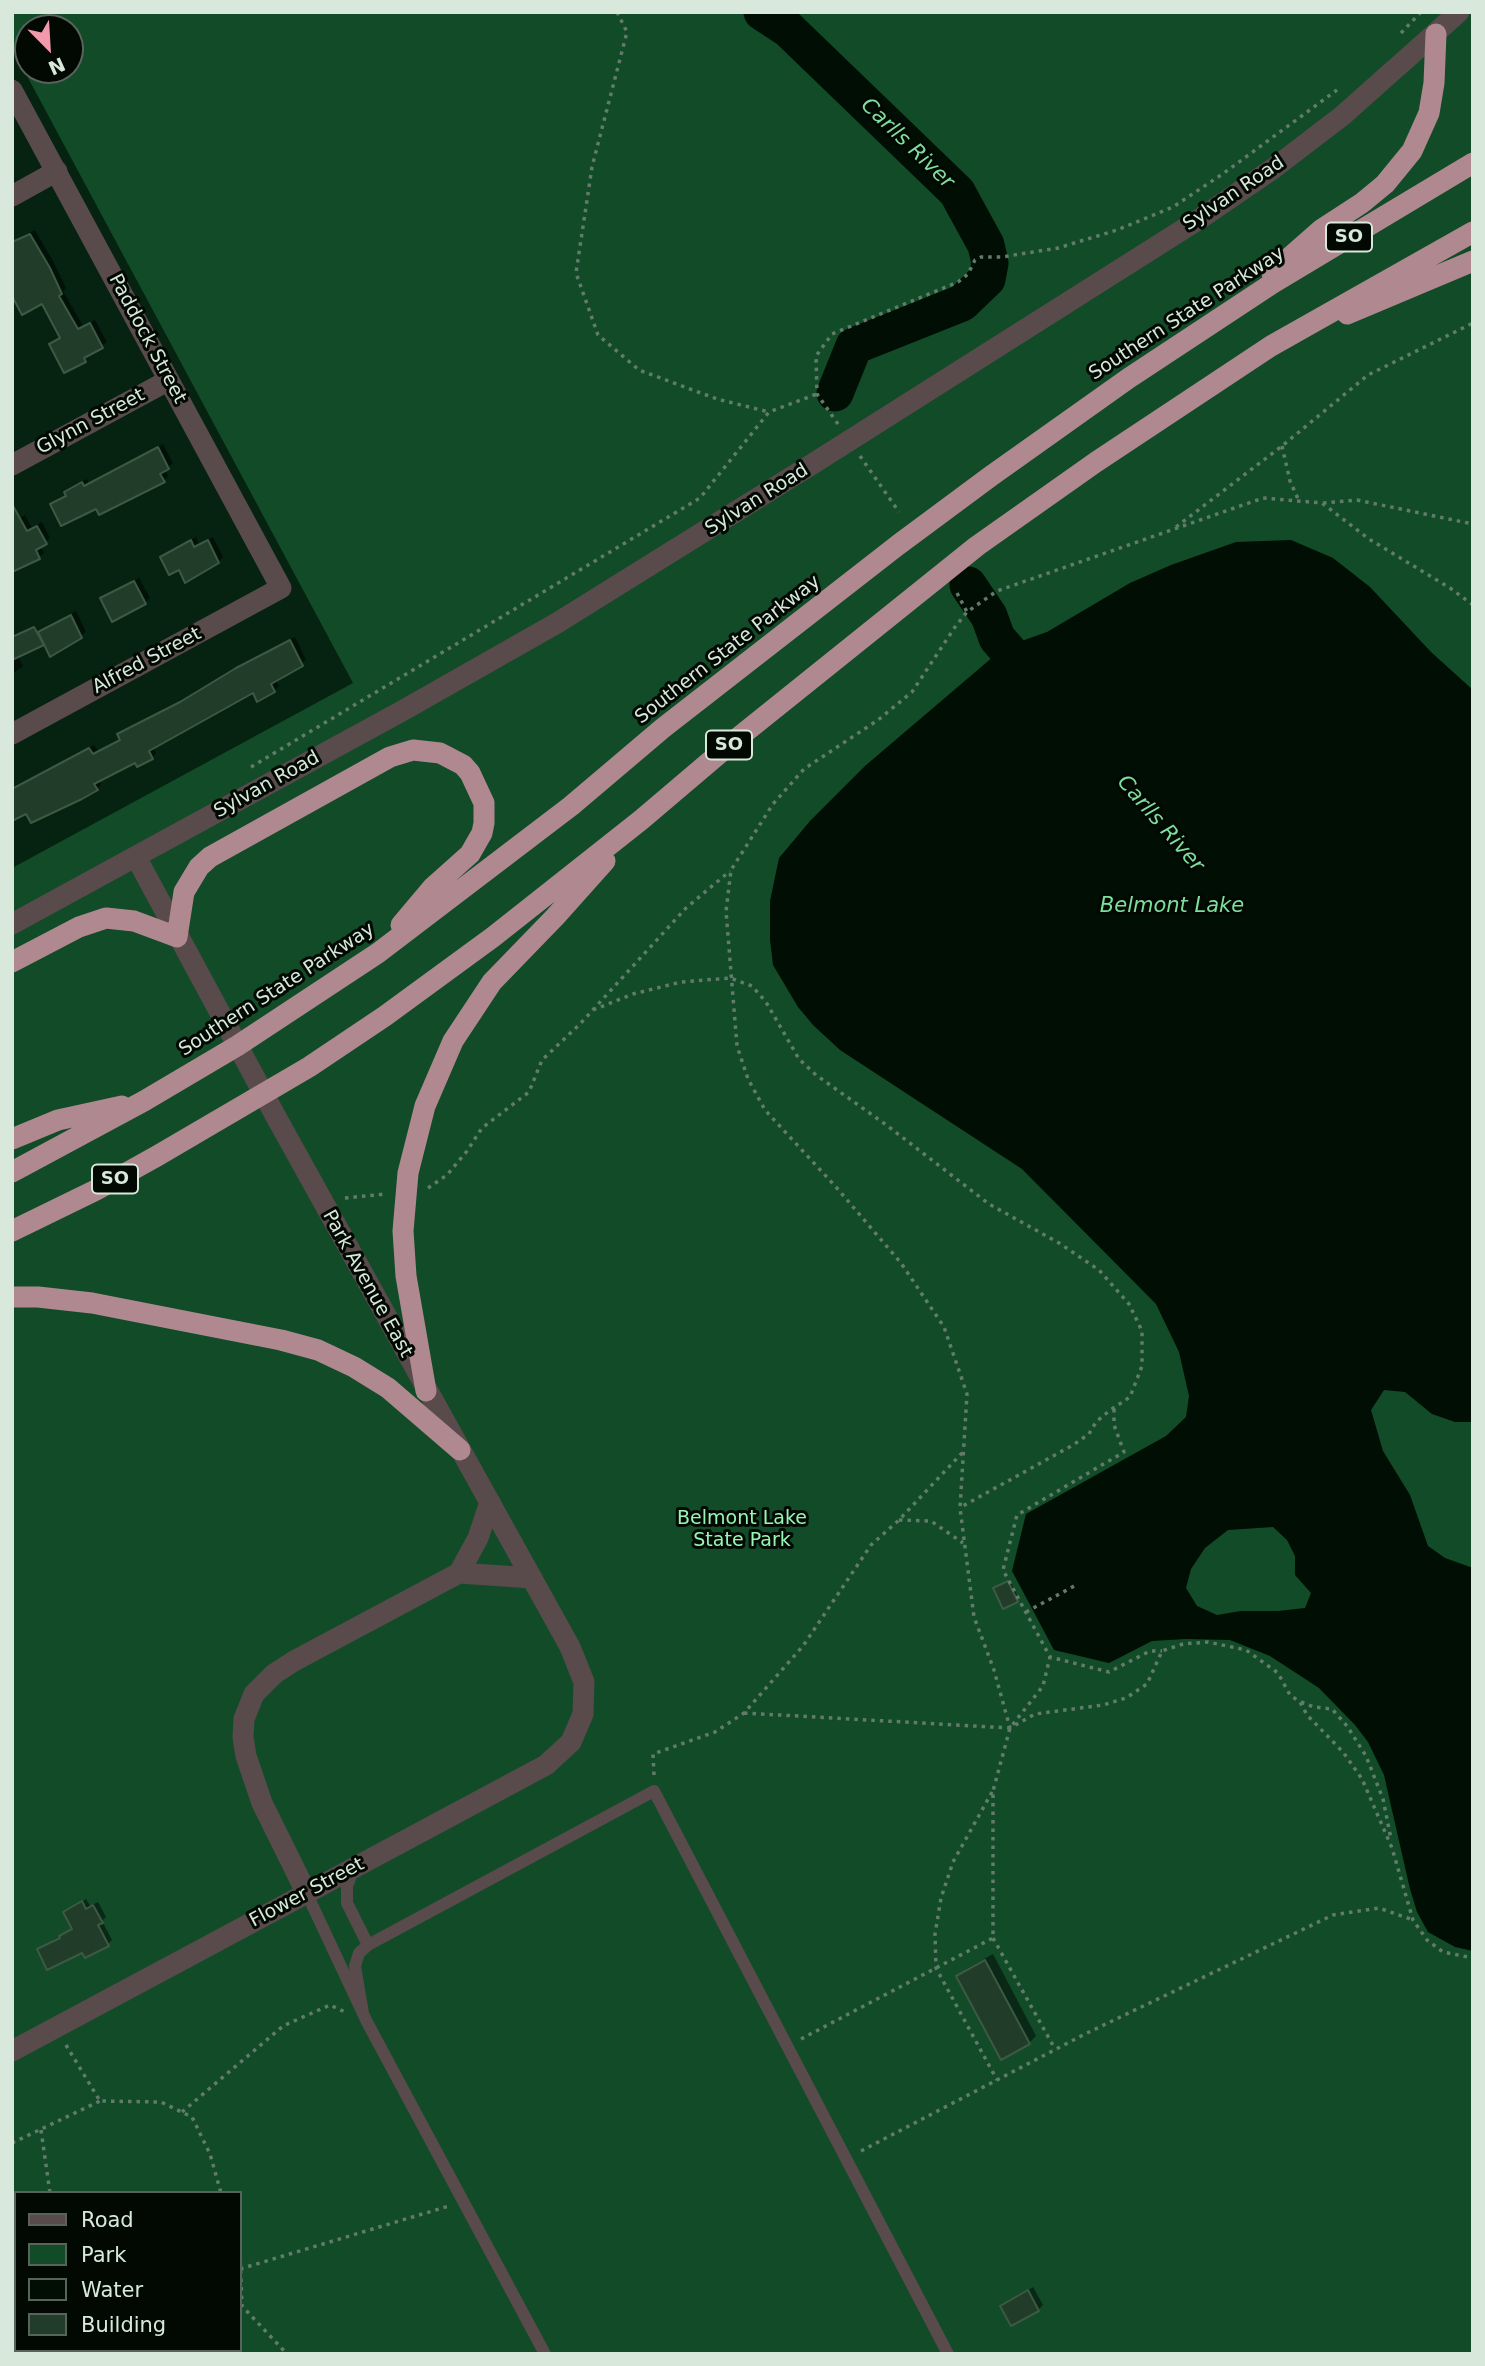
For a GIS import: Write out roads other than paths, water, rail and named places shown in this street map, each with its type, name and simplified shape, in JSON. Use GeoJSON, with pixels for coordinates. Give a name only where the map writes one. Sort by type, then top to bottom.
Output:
{"type":"FeatureCollection","features":[{"type":"Feature","properties":{"kind":"highway"},"geometry":{"type":"LineString","coordinates":[[1226,314],[1322,229],[1374,193],[1404,163],[1419,140],[1429,113],[1434,83],[1436,34]]}},
{"type":"Feature","properties":{"kind":"highway","name":"Southern State Parkway"},"geometry":{"type":"LineString","coordinates":[[12,1172],[188,1075],[285,1016],[378,953],[571,806],[663,728],[898,545],[1065,423],[1226,314],[1473,163]]}},
{"type":"Feature","properties":{"kind":"highway","name":"SO"},"geometry":{"type":"LineString","coordinates":[[12,1231],[96,1190],[215,1122],[309,1067],[386,1016],[493,937],[641,820],[755,723],[977,546],[1096,462],[1270,346],[1385,279],[1473,232]]}},
{"type":"Feature","properties":{"kind":"highway"},"geometry":{"type":"LineString","coordinates":[[1270,346],[1473,261]]}},
{"type":"Feature","properties":{"kind":"highway"},"geometry":{"type":"LineString","coordinates":[[12,962],[79,927],[106,918],[134,921],[177,937],[184,892],[200,867],[216,853],[390,757],[414,750],[440,753],[463,765],[476,783],[485,814],[482,833],[470,854],[433,887],[378,953]]}},
{"type":"Feature","properties":{"kind":"highway"},"geometry":{"type":"LineString","coordinates":[[426,1391],[406,1276],[404,1211],[412,1150],[433,1084],[453,1041],[492,982],[555,918],[641,820]]}},
{"type":"Feature","properties":{"kind":"highway"},"geometry":{"type":"LineString","coordinates":[[12,1139],[58,1120],[144,1101]]}},
{"type":"Feature","properties":{"kind":"highway"},"geometry":{"type":"LineString","coordinates":[[12,1297],[92,1303],[318,1350],[354,1367],[388,1388],[460,1450]]}},
{"type":"Feature","properties":{"kind":"street","name":"Sylvan Road"},"geometry":{"type":"LineString","coordinates":[[12,923],[402,711],[557,623],[814,463],[1201,218],[1274,168],[1342,116],[1459,12]]}},
{"type":"Feature","properties":{"kind":"street","name":"Paddock Street"},"geometry":{"type":"LineString","coordinates":[[12,90],[281,588]]}},
{"type":"Feature","properties":{"kind":"street"},"geometry":{"type":"LineString","coordinates":[[12,196],[57,171]]}},
{"type":"Feature","properties":{"kind":"street","name":"Glynn Street"},"geometry":{"type":"LineString","coordinates":[[12,465],[169,380]]}},
{"type":"Feature","properties":{"kind":"street","name":"Alfred Street"},"geometry":{"type":"LineString","coordinates":[[12,734],[281,588]]}},
{"type":"Feature","properties":{"kind":"street","name":"Park Avenue East"},"geometry":{"type":"LineString","coordinates":[[135,857],[426,1391],[570,1647],[584,1682],[583,1714]]}},
{"type":"Feature","properties":{"kind":"street"},"geometry":{"type":"LineString","coordinates":[[459,1573],[478,1538],[490,1502]]}},
{"type":"Feature","properties":{"kind":"street"},"geometry":{"type":"LineString","coordinates":[[307,1894],[262,1803],[250,1769],[243,1737],[247,1706],[262,1684],[295,1661],[459,1573],[532,1577]]}},
{"type":"Feature","properties":{"kind":"street","name":"Flower Street"},"geometry":{"type":"LineString","coordinates":[[12,2051],[546,1765],[570,1742],[583,1714]]}},
{"type":"Feature","properties":{"kind":"lane"},"geometry":{"type":"LineString","coordinates":[[365,2017],[355,1966],[359,1953],[368,1945],[654,1791],[948,2354]]}},
{"type":"Feature","properties":{"kind":"lane"},"geometry":{"type":"LineString","coordinates":[[355,1868],[347,1886],[346,1903],[368,1945]]}},
{"type":"Feature","properties":{"kind":"lane"},"geometry":{"type":"LineString","coordinates":[[307,1894],[365,2017],[545,2354]]}},
{"type":"Feature","properties":{"kind":"water","name":"Belmont Lake"},"geometry":{"type":"Polygon","coordinates":[[[1291,540],[1333,558],[1370,587],[1431,652],[1473,690],[1473,1422],[1455,1422],[1432,1414],[1405,1392],[1384,1390],[1371,1410],[1383,1451],[1410,1495],[1428,1546],[1445,1558],[1473,1568],[1473,1951],[1455,1947],[1428,1932],[1417,1912],[1410,1889],[1384,1775],[1368,1742],[1319,1688],[1270,1656],[1230,1640],[1152,1641],[1109,1663],[1054,1650],[1012,1571],[1026,1514],[1166,1436],[1186,1417],[1189,1396],[1179,1352],[1156,1304],[1022,1169],[840,1050],[798,1007],[773,965],[770,901],[779,858],[810,821],[865,766],[994,656],[991,641],[1003,633],[1016,643],[1047,632],[1130,583],[1236,542],[1291,540]],[[1273,1527],[1228,1530],[1205,1548],[1191,1569],[1186,1588],[1197,1606],[1217,1615],[1305,1608],[1311,1593],[1295,1575],[1295,1556],[1287,1540],[1273,1527]]]}},
{"type":"Feature","properties":{"kind":"waterway","name":"Carlls River"},"geometry":{"type":"LineString","coordinates":[[762,12],[788,29],[957,192],[986,245],[990,263],[987,279],[962,303],[854,346],[835,393]]}},
{"type":"Feature","properties":{"kind":"waterway","name":"Carlls River"},"geometry":{"type":"LineString","coordinates":[[968,585],[989,616],[997,638],[1030,676]]}},
{"type":"Feature","properties":{"kind":"park label","name":"Belmont Lake State Park"},"geometry":{"type":"Point","coordinates":[742,1530]}}]}
